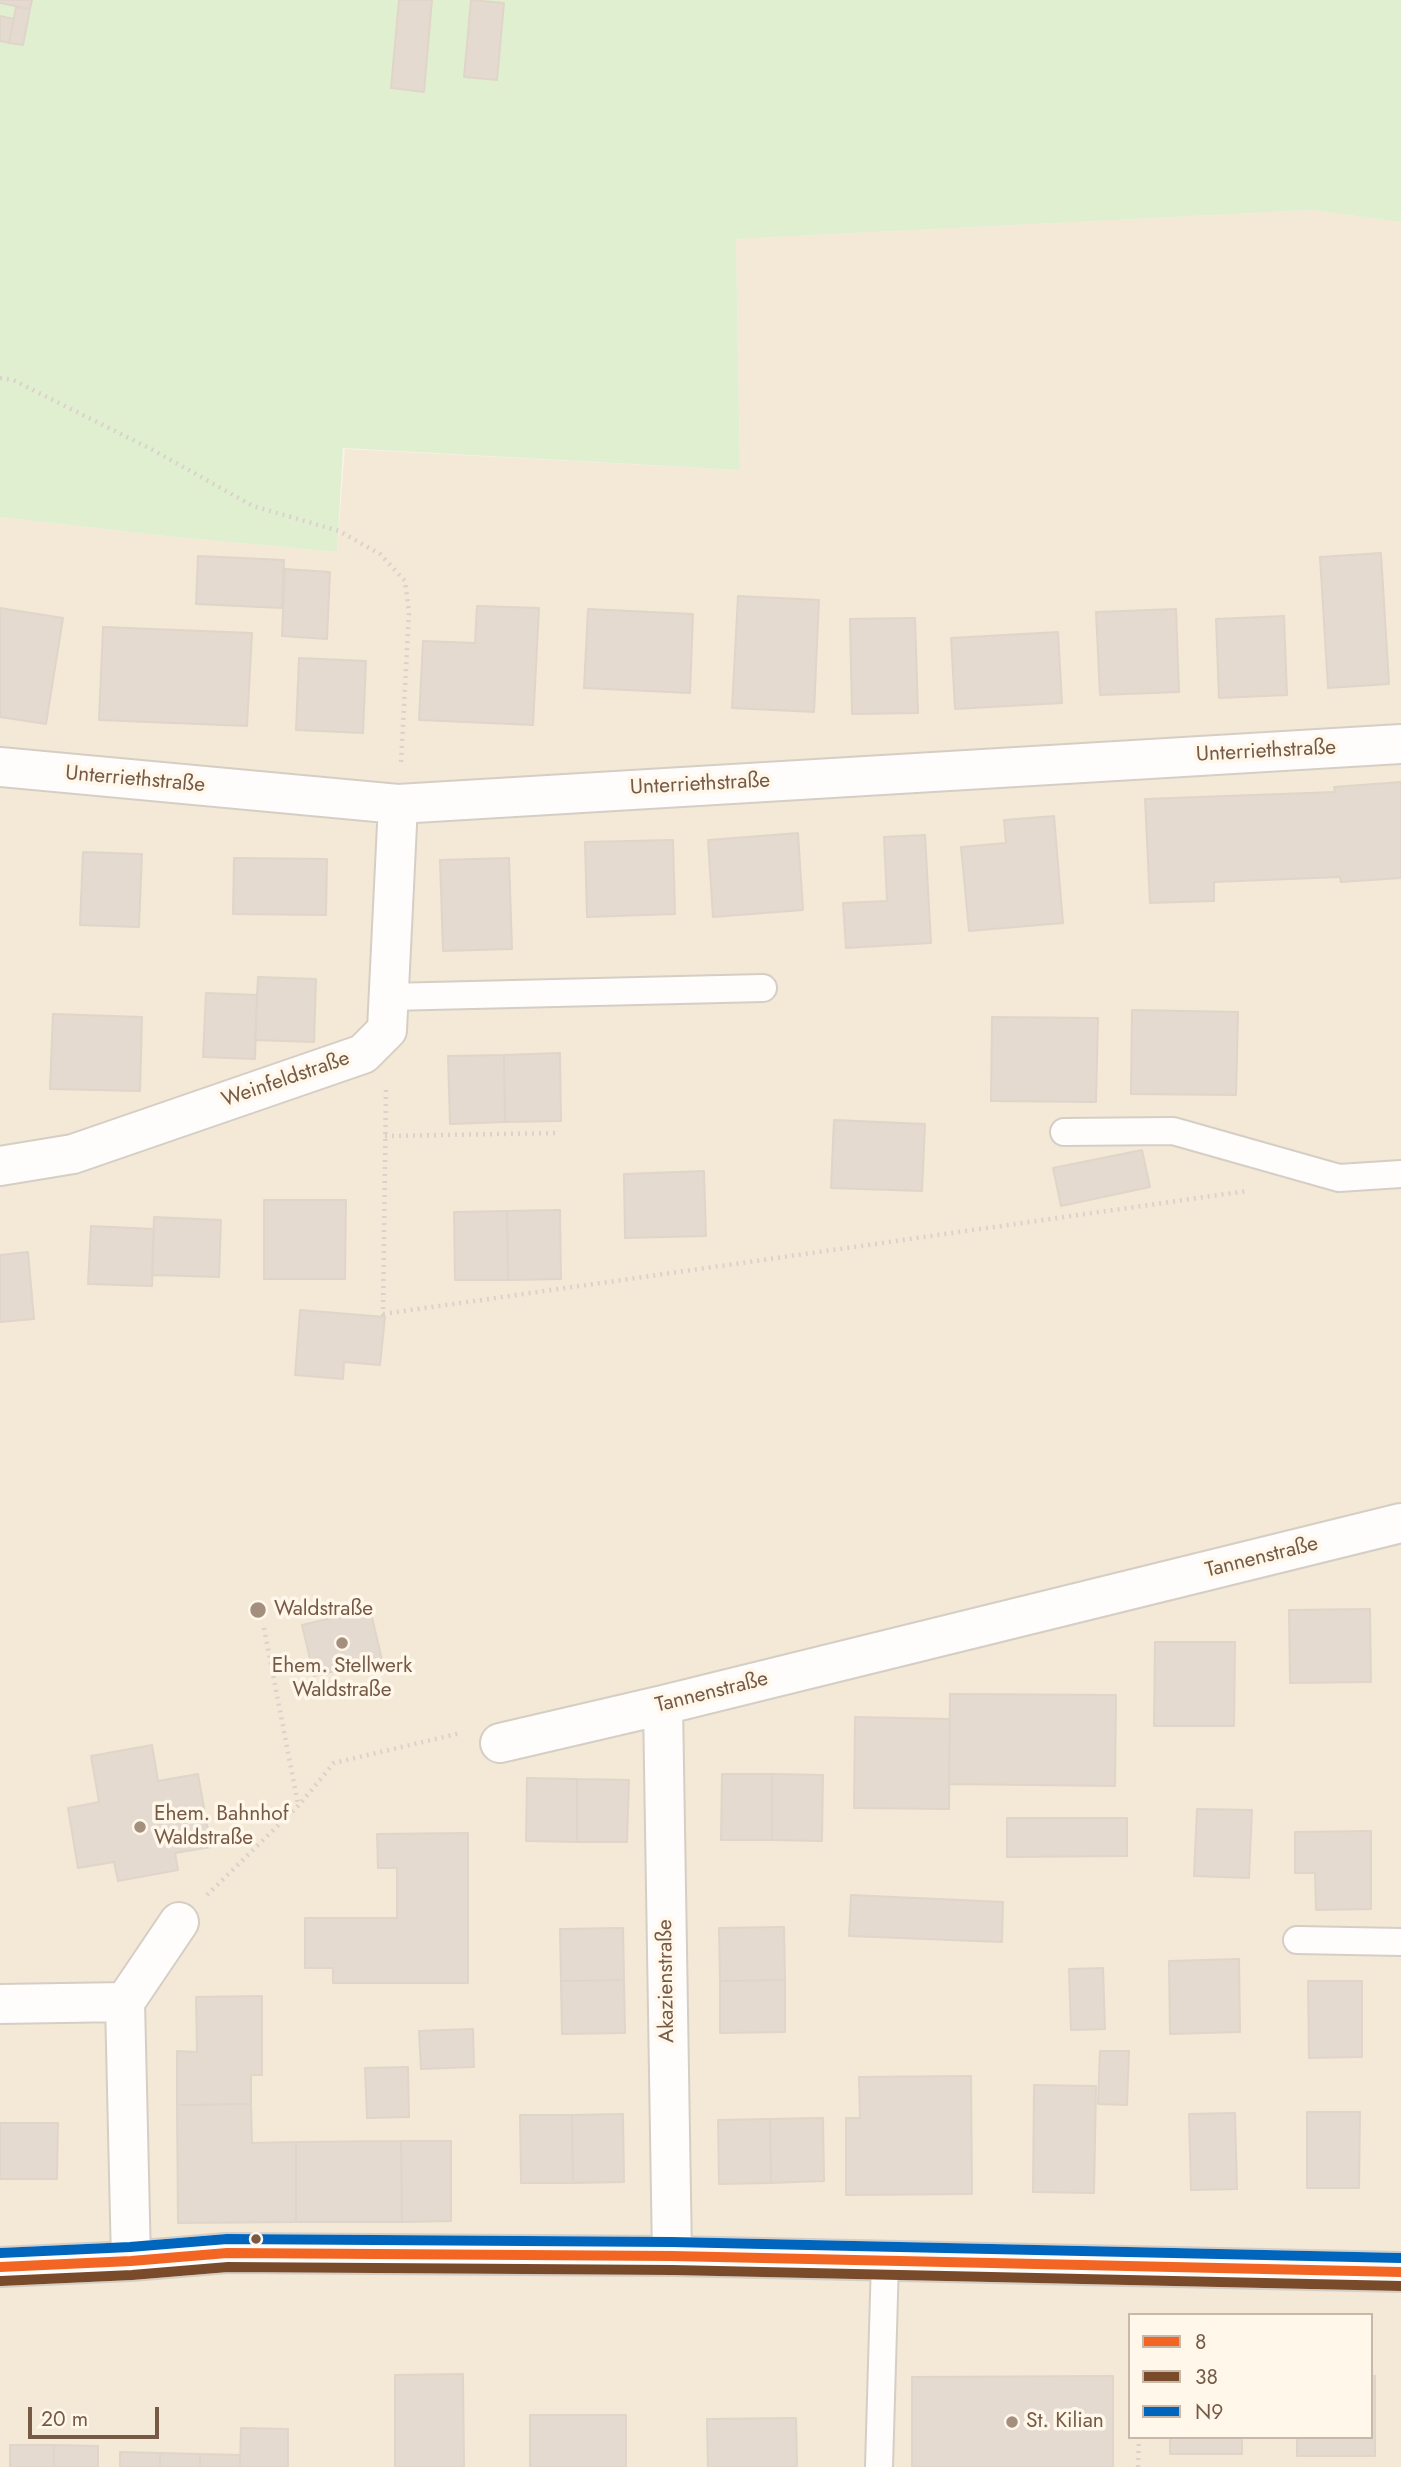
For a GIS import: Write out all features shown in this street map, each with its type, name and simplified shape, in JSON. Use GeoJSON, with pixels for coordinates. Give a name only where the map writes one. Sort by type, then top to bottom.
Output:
{"type":"FeatureCollection","features":[{"type":"Feature","properties":{"kind":"street","name":"Unterriethstraße"},"geometry":{"type":"LineString","coordinates":[[0,767],[398,803],[1401,744]]}},
{"type":"Feature","properties":{"kind":"street"},"geometry":{"type":"LineString","coordinates":[[388,1013],[398,803]]}},
{"type":"Feature","properties":{"kind":"street","name":"Weinfeldstraße"},"geometry":{"type":"LineString","coordinates":[[0,1166],[73,1154],[363,1054],[388,1013]]}},
{"type":"Feature","properties":{"kind":"street","name":"Tannenstraße"},"geometry":{"type":"LineString","coordinates":[[500,1743],[1401,1523]]}},
{"type":"Feature","properties":{"kind":"street","name":"Akazienstraße"},"geometry":{"type":"LineString","coordinates":[[663,1705],[672,2256]]}},
{"type":"Feature","properties":{"kind":"street"},"geometry":{"type":"LineString","coordinates":[[131,2261],[125,2002],[179,1922]]}},
{"type":"Feature","properties":{"kind":"street"},"geometry":{"type":"LineString","coordinates":[[0,2004],[125,2002]]}},
{"type":"Feature","properties":{"kind":"street"},"geometry":{"type":"LineString","coordinates":[[0,2267],[227,2253],[672,2256],[1401,2272]]}},
{"type":"Feature","properties":{"kind":"lane"},"geometry":{"type":"LineString","coordinates":[[388,1013],[762,988]]}},
{"type":"Feature","properties":{"kind":"lane"},"geometry":{"type":"LineString","coordinates":[[1064,1132],[1174,1131],[1339,1178],[1401,1174]]}},
{"type":"Feature","properties":{"kind":"lane"},"geometry":{"type":"LineString","coordinates":[[1297,1940],[1401,1942]]}},
{"type":"Feature","properties":{"kind":"lane"},"geometry":{"type":"LineString","coordinates":[[879,2467],[885,2260]]}},
{"type":"Feature","properties":{"kind":"path"},"geometry":{"type":"LineString","coordinates":[[0,378],[13,380],[151,449],[253,506],[339,531],[380,554],[405,581],[409,613],[398,803]]}},
{"type":"Feature","properties":{"kind":"path"},"geometry":{"type":"LineString","coordinates":[[388,1013],[383,1314],[1256,1189]]}},
{"type":"Feature","properties":{"kind":"path"},"geometry":{"type":"LineString","coordinates":[[385,1136],[560,1133]]}},
{"type":"Feature","properties":{"kind":"path"},"geometry":{"type":"LineString","coordinates":[[264,1628],[299,1805]]}},
{"type":"Feature","properties":{"kind":"path"},"geometry":{"type":"LineString","coordinates":[[179,1922],[299,1805],[334,1763],[477,1730],[500,1743]]}},
{"type":"Feature","properties":{"kind":"path"},"geometry":{"type":"LineString","coordinates":[[1138,2467],[1139,2439]]}},
{"type":"Feature","properties":{"kind":"shaded area"},"geometry":{"type":"Polygon","coordinates":[[[1312,210],[1401,222],[1401,2467],[0,2467],[0,517],[337,552],[345,449],[740,470],[736,239],[1312,210]]]}},
{"type":"Feature","properties":{"kind":"green space"},"geometry":{"type":"Polygon","coordinates":[[[0,0],[1401,0],[1401,222],[1312,210],[736,239],[740,470],[343,448],[337,552],[0,517],[0,0]]]}},
{"type":"Feature","properties":{"kind":"building"},"geometry":{"type":"Polygon","coordinates":[[[0,0],[32,0],[30,9],[0,3],[0,0]]]}},
{"type":"Feature","properties":{"kind":"building"},"geometry":{"type":"Polygon","coordinates":[[[399,0],[432,0],[424,92],[391,88],[399,0]]]}},
{"type":"Feature","properties":{"kind":"building"},"geometry":{"type":"Polygon","coordinates":[[[471,0],[504,3],[497,80],[464,77],[471,0]]]}},
{"type":"Feature","properties":{"kind":"building"},"geometry":{"type":"Polygon","coordinates":[[[16,7],[30,9],[23,45],[9,43],[16,7]]]}},
{"type":"Feature","properties":{"kind":"building"},"geometry":{"type":"Polygon","coordinates":[[[0,16],[14,19],[9,43],[0,41],[0,16]]]}},
{"type":"Feature","properties":{"kind":"building"},"geometry":{"type":"Polygon","coordinates":[[[1381,553],[1389,684],[1328,688],[1320,557],[1381,553]]]}},
{"type":"Feature","properties":{"kind":"building"},"geometry":{"type":"Polygon","coordinates":[[[198,556],[284,560],[282,608],[196,604],[198,556]]]}},
{"type":"Feature","properties":{"kind":"building"},"geometry":{"type":"Polygon","coordinates":[[[285,569],[330,572],[327,639],[282,636],[285,569]]]}},
{"type":"Feature","properties":{"kind":"building"},"geometry":{"type":"Polygon","coordinates":[[[738,596],[819,600],[814,712],[732,708],[738,596]]]}},
{"type":"Feature","properties":{"kind":"building"},"geometry":{"type":"Polygon","coordinates":[[[477,606],[539,608],[533,725],[419,720],[423,641],[475,643],[477,606]]]}},
{"type":"Feature","properties":{"kind":"building"},"geometry":{"type":"Polygon","coordinates":[[[0,608],[63,618],[46,724],[0,717],[0,608]]]}},
{"type":"Feature","properties":{"kind":"building"},"geometry":{"type":"Polygon","coordinates":[[[588,609],[693,614],[690,693],[584,688],[588,609]]]}},
{"type":"Feature","properties":{"kind":"building"},"geometry":{"type":"Polygon","coordinates":[[[1176,609],[1179,692],[1100,695],[1096,612],[1176,609]]]}},
{"type":"Feature","properties":{"kind":"building"},"geometry":{"type":"Polygon","coordinates":[[[1284,616],[1287,695],[1219,698],[1216,619],[1284,616]]]}},
{"type":"Feature","properties":{"kind":"building"},"geometry":{"type":"Polygon","coordinates":[[[915,618],[918,713],[852,714],[850,619],[915,618]]]}},
{"type":"Feature","properties":{"kind":"building"},"geometry":{"type":"Polygon","coordinates":[[[103,627],[252,633],[247,726],[99,720],[103,627]]]}},
{"type":"Feature","properties":{"kind":"building"},"geometry":{"type":"Polygon","coordinates":[[[1058,632],[1062,703],[955,709],[951,638],[1058,632]]]}},
{"type":"Feature","properties":{"kind":"building"},"geometry":{"type":"Polygon","coordinates":[[[299,658],[366,661],[363,733],[296,730],[299,658]]]}},
{"type":"Feature","properties":{"kind":"building"},"geometry":{"type":"Polygon","coordinates":[[[1401,782],[1401,878],[1341,882],[1340,877],[1214,882],[1214,901],[1150,903],[1145,799],[1335,792],[1334,787],[1401,782]]]}},
{"type":"Feature","properties":{"kind":"building"},"geometry":{"type":"Polygon","coordinates":[[[1054,816],[1063,923],[969,931],[961,847],[1006,843],[1004,820],[1054,816]]]}},
{"type":"Feature","properties":{"kind":"building"},"geometry":{"type":"Polygon","coordinates":[[[798,833],[803,910],[713,917],[708,840],[798,833]]]}},
{"type":"Feature","properties":{"kind":"building"},"geometry":{"type":"Polygon","coordinates":[[[925,835],[931,943],[846,948],[843,903],[887,901],[884,837],[925,835]]]}},
{"type":"Feature","properties":{"kind":"building"},"geometry":{"type":"Polygon","coordinates":[[[673,840],[675,914],[587,917],[585,842],[673,840]]]}},
{"type":"Feature","properties":{"kind":"building"},"geometry":{"type":"Polygon","coordinates":[[[83,852],[142,854],[139,927],[80,925],[83,852]]]}},
{"type":"Feature","properties":{"kind":"building"},"geometry":{"type":"Polygon","coordinates":[[[234,858],[327,859],[326,915],[233,914],[234,858]]]}},
{"type":"Feature","properties":{"kind":"building"},"geometry":{"type":"Polygon","coordinates":[[[509,858],[512,949],[443,951],[440,860],[509,858]]]}},
{"type":"Feature","properties":{"kind":"building"},"geometry":{"type":"Polygon","coordinates":[[[258,977],[316,979],[314,1042],[255,1040],[258,977]]]}},
{"type":"Feature","properties":{"kind":"building"},"geometry":{"type":"Polygon","coordinates":[[[206,993],[257,995],[255,1059],[203,1057],[206,993]]]}},
{"type":"Feature","properties":{"kind":"building"},"geometry":{"type":"Polygon","coordinates":[[[1132,1010],[1238,1012],[1236,1095],[1131,1094],[1132,1010]]]}},
{"type":"Feature","properties":{"kind":"building"},"geometry":{"type":"Polygon","coordinates":[[[53,1014],[142,1017],[140,1091],[50,1089],[53,1014]]]}},
{"type":"Feature","properties":{"kind":"building"},"geometry":{"type":"Polygon","coordinates":[[[992,1017],[1098,1018],[1096,1102],[991,1101],[992,1017]]]}},
{"type":"Feature","properties":{"kind":"building"},"geometry":{"type":"Polygon","coordinates":[[[560,1053],[561,1121],[505,1122],[504,1055],[560,1053]]]}},
{"type":"Feature","properties":{"kind":"building"},"geometry":{"type":"Polygon","coordinates":[[[504,1055],[505,1122],[450,1124],[448,1056],[504,1055]]]}},
{"type":"Feature","properties":{"kind":"building"},"geometry":{"type":"Polygon","coordinates":[[[834,1120],[925,1124],[922,1191],[831,1188],[834,1120]]]}},
{"type":"Feature","properties":{"kind":"building"},"geometry":{"type":"Polygon","coordinates":[[[1142,1150],[1150,1187],[1061,1206],[1053,1168],[1142,1150]]]}},
{"type":"Feature","properties":{"kind":"building"},"geometry":{"type":"Polygon","coordinates":[[[704,1171],[706,1236],[625,1238],[624,1174],[704,1171]]]}},
{"type":"Feature","properties":{"kind":"building"},"geometry":{"type":"Polygon","coordinates":[[[264,1200],[346,1200],[345,1279],[264,1279],[264,1200]]]}},
{"type":"Feature","properties":{"kind":"building"},"geometry":{"type":"Polygon","coordinates":[[[560,1210],[561,1279],[508,1280],[507,1211],[560,1210]]]}},
{"type":"Feature","properties":{"kind":"building"},"geometry":{"type":"Polygon","coordinates":[[[507,1211],[508,1280],[455,1280],[454,1212],[507,1211]]]}},
{"type":"Feature","properties":{"kind":"building"},"geometry":{"type":"Polygon","coordinates":[[[154,1217],[221,1220],[219,1277],[152,1275],[154,1217]]]}},
{"type":"Feature","properties":{"kind":"building"},"geometry":{"type":"Polygon","coordinates":[[[91,1226],[154,1229],[152,1286],[88,1284],[91,1226]]]}},
{"type":"Feature","properties":{"kind":"building"},"geometry":{"type":"Polygon","coordinates":[[[28,1252],[34,1319],[0,1322],[0,1255],[28,1252]]]}},
{"type":"Feature","properties":{"kind":"building"},"geometry":{"type":"Polygon","coordinates":[[[300,1310],[385,1317],[380,1365],[344,1362],[343,1379],[295,1375],[300,1310]]]}},
{"type":"Feature","properties":{"kind":"building","name":"Ehem. Stellwerk Waldstraße"},"geometry":{"type":"Polygon","coordinates":[[[370,1609],[382,1660],[314,1676],[302,1625],[370,1609]]]}},
{"type":"Feature","properties":{"kind":"building"},"geometry":{"type":"Polygon","coordinates":[[[1370,1609],[1371,1682],[1290,1683],[1289,1610],[1370,1609]]]}},
{"type":"Feature","properties":{"kind":"building"},"geometry":{"type":"Polygon","coordinates":[[[1155,1642],[1235,1642],[1234,1726],[1154,1726],[1155,1642]]]}},
{"type":"Feature","properties":{"kind":"building"},"geometry":{"type":"Polygon","coordinates":[[[950,1694],[1116,1695],[1115,1786],[949,1784],[950,1694]]]}},
{"type":"Feature","properties":{"kind":"building"},"geometry":{"type":"Polygon","coordinates":[[[855,1717],[950,1719],[949,1809],[854,1808],[855,1717]]]}},
{"type":"Feature","properties":{"kind":"building","name":"Ehem. Bahnhof Waldstraße"},"geometry":{"type":"Polygon","coordinates":[[[152,1745],[158,1781],[198,1774],[211,1847],[175,1853],[178,1870],[118,1881],[114,1862],[78,1868],[68,1808],[99,1802],[91,1756],[152,1745]]]}},
{"type":"Feature","properties":{"kind":"building"},"geometry":{"type":"Polygon","coordinates":[[[722,1774],[772,1774],[772,1840],[721,1840],[722,1774]]]}},
{"type":"Feature","properties":{"kind":"building"},"geometry":{"type":"Polygon","coordinates":[[[772,1774],[823,1775],[822,1841],[772,1840],[772,1774]]]}},
{"type":"Feature","properties":{"kind":"building"},"geometry":{"type":"Polygon","coordinates":[[[527,1778],[577,1779],[577,1842],[526,1841],[527,1778]]]}},
{"type":"Feature","properties":{"kind":"building"},"geometry":{"type":"Polygon","coordinates":[[[577,1779],[629,1780],[627,1842],[577,1842],[577,1779]]]}},
{"type":"Feature","properties":{"kind":"building"},"geometry":{"type":"Polygon","coordinates":[[[1197,1809],[1252,1810],[1249,1878],[1194,1876],[1197,1809]]]}},
{"type":"Feature","properties":{"kind":"building"},"geometry":{"type":"Polygon","coordinates":[[[1007,1818],[1127,1818],[1127,1856],[1007,1857],[1007,1818]]]}},
{"type":"Feature","properties":{"kind":"building"},"geometry":{"type":"Polygon","coordinates":[[[1371,1831],[1371,1909],[1316,1910],[1315,1873],[1295,1873],[1295,1832],[1371,1831]]]}},
{"type":"Feature","properties":{"kind":"building"},"geometry":{"type":"Polygon","coordinates":[[[468,1833],[468,1983],[333,1983],[333,1968],[305,1968],[305,1918],[397,1918],[397,1868],[378,1868],[377,1834],[468,1833]]]}},
{"type":"Feature","properties":{"kind":"building"},"geometry":{"type":"Polygon","coordinates":[[[851,1895],[1003,1902],[1002,1942],[849,1936],[851,1895]]]}},
{"type":"Feature","properties":{"kind":"building"},"geometry":{"type":"Polygon","coordinates":[[[784,1927],[785,1980],[720,1981],[719,1928],[784,1927]]]}},
{"type":"Feature","properties":{"kind":"building"},"geometry":{"type":"Polygon","coordinates":[[[623,1928],[624,1980],[561,1981],[560,1929],[623,1928]]]}},
{"type":"Feature","properties":{"kind":"building"},"geometry":{"type":"Polygon","coordinates":[[[1239,1959],[1240,2032],[1170,2034],[1169,1961],[1239,1959]]]}},
{"type":"Feature","properties":{"kind":"building"},"geometry":{"type":"Polygon","coordinates":[[[1103,1968],[1105,2029],[1071,2030],[1069,1969],[1103,1968]]]}},
{"type":"Feature","properties":{"kind":"building"},"geometry":{"type":"Polygon","coordinates":[[[624,1980],[625,2033],[562,2034],[561,1981],[624,1980]]]}},
{"type":"Feature","properties":{"kind":"building"},"geometry":{"type":"Polygon","coordinates":[[[785,1980],[785,2032],[720,2033],[720,1981],[785,1980]]]}},
{"type":"Feature","properties":{"kind":"building"},"geometry":{"type":"Polygon","coordinates":[[[1308,1981],[1362,1981],[1362,2057],[1309,2058],[1308,1981]]]}},
{"type":"Feature","properties":{"kind":"building"},"geometry":{"type":"Polygon","coordinates":[[[262,1996],[262,2075],[251,2075],[251,2104],[177,2105],[177,2051],[197,2052],[196,1997],[262,1996]]]}},
{"type":"Feature","properties":{"kind":"building"},"geometry":{"type":"Polygon","coordinates":[[[473,2029],[474,2067],[421,2069],[419,2031],[473,2029]]]}},
{"type":"Feature","properties":{"kind":"building"},"geometry":{"type":"Polygon","coordinates":[[[1100,2051],[1129,2051],[1127,2105],[1098,2104],[1100,2051]]]}},
{"type":"Feature","properties":{"kind":"building"},"geometry":{"type":"Polygon","coordinates":[[[408,2067],[409,2117],[367,2118],[365,2068],[408,2067]]]}},
{"type":"Feature","properties":{"kind":"building"},"geometry":{"type":"Polygon","coordinates":[[[971,2076],[972,2194],[846,2195],[846,2118],[860,2118],[859,2077],[971,2076]]]}},
{"type":"Feature","properties":{"kind":"building"},"geometry":{"type":"Polygon","coordinates":[[[1034,2085],[1096,2086],[1094,2193],[1033,2192],[1034,2085]]]}},
{"type":"Feature","properties":{"kind":"building"},"geometry":{"type":"Polygon","coordinates":[[[251,2104],[252,2143],[296,2142],[296,2222],[178,2223],[177,2105],[251,2104]]]}},
{"type":"Feature","properties":{"kind":"building"},"geometry":{"type":"Polygon","coordinates":[[[1307,2112],[1360,2112],[1359,2188],[1307,2188],[1307,2112]]]}},
{"type":"Feature","properties":{"kind":"building"},"geometry":{"type":"Polygon","coordinates":[[[1235,2113],[1237,2189],[1191,2190],[1189,2114],[1235,2113]]]}},
{"type":"Feature","properties":{"kind":"building"},"geometry":{"type":"Polygon","coordinates":[[[623,2114],[624,2182],[573,2183],[572,2115],[623,2114]]]}},
{"type":"Feature","properties":{"kind":"building"},"geometry":{"type":"Polygon","coordinates":[[[520,2115],[572,2115],[573,2183],[521,2183],[520,2115]]]}},
{"type":"Feature","properties":{"kind":"building"},"geometry":{"type":"Polygon","coordinates":[[[823,2118],[824,2181],[771,2183],[770,2119],[823,2118]]]}},
{"type":"Feature","properties":{"kind":"building"},"geometry":{"type":"Polygon","coordinates":[[[770,2119],[771,2183],[719,2184],[718,2120],[770,2119]]]}},
{"type":"Feature","properties":{"kind":"building"},"geometry":{"type":"Polygon","coordinates":[[[0,2123],[58,2123],[57,2179],[0,2179],[0,2123]]]}},
{"type":"Feature","properties":{"kind":"building"},"geometry":{"type":"Polygon","coordinates":[[[401,2141],[451,2141],[451,2221],[402,2222],[401,2141]]]}},
{"type":"Feature","properties":{"kind":"building"},"geometry":{"type":"Polygon","coordinates":[[[401,2141],[402,2222],[296,2222],[296,2142],[401,2141]]]}},
{"type":"Feature","properties":{"kind":"building"},"geometry":{"type":"Polygon","coordinates":[[[463,2374],[464,2467],[395,2467],[395,2375],[463,2374]]]}},
{"type":"Feature","properties":{"kind":"building","name":"St. Kilian"},"geometry":{"type":"Polygon","coordinates":[[[1113,2376],[1113,2467],[912,2467],[912,2377],[1113,2376]]]}},
{"type":"Feature","properties":{"kind":"building"},"geometry":{"type":"Polygon","coordinates":[[[1375,2376],[1375,2456],[1297,2456],[1297,2439],[1373,2439],[1375,2376]]]}},
{"type":"Feature","properties":{"kind":"building"},"geometry":{"type":"Polygon","coordinates":[[[530,2415],[626,2415],[626,2467],[530,2467],[530,2415]]]}},
{"type":"Feature","properties":{"kind":"building"},"geometry":{"type":"Polygon","coordinates":[[[796,2418],[797,2467],[708,2467],[707,2419],[796,2418]]]}},
{"type":"Feature","properties":{"kind":"building"},"geometry":{"type":"Polygon","coordinates":[[[241,2428],[288,2429],[288,2467],[240,2467],[241,2428]]]}},
{"type":"Feature","properties":{"kind":"building"},"geometry":{"type":"Polygon","coordinates":[[[1170,2439],[1242,2439],[1242,2454],[1170,2454],[1170,2439]]]}},
{"type":"Feature","properties":{"kind":"building"},"geometry":{"type":"Polygon","coordinates":[[[10,2445],[54,2445],[54,2467],[10,2467],[10,2445]]]}},
{"type":"Feature","properties":{"kind":"building"},"geometry":{"type":"Polygon","coordinates":[[[54,2445],[98,2446],[98,2467],[54,2467],[54,2445]]]}},
{"type":"Feature","properties":{"kind":"building"},"geometry":{"type":"Polygon","coordinates":[[[120,2452],[160,2453],[160,2467],[120,2467],[120,2452]]]}},
{"type":"Feature","properties":{"kind":"building"},"geometry":{"type":"Polygon","coordinates":[[[160,2453],[200,2454],[200,2467],[160,2467],[160,2453]]]}},
{"type":"Feature","properties":{"kind":"building"},"geometry":{"type":"Polygon","coordinates":[[[200,2454],[240,2455],[240,2467],[200,2467],[200,2454]]]}},
{"type":"Feature","properties":{"kind":"transit line","name":"N9"},"geometry":{"type":"LineString","coordinates":[[0,2253],[227,2239],[672,2242],[1401,2258]]}},
{"type":"Feature","properties":{"kind":"transit line","name":"8"},"geometry":{"type":"LineString","coordinates":[[0,2267],[227,2253],[672,2256],[1401,2272]]}},
{"type":"Feature","properties":{"kind":"transit line","name":"38"},"geometry":{"type":"LineString","coordinates":[[1,2281],[228,2267],[672,2270],[1401,2286]]}},
{"type":"Feature","properties":{"kind":"place","name":"Waldstraße"},"geometry":{"type":"Point","coordinates":[258,1610]}},
{"type":"Feature","properties":{"kind":"place","name":"Ehem. Stellwerk Waldstraße"},"geometry":{"type":"Point","coordinates":[342,1643]}},
{"type":"Feature","properties":{"kind":"place","name":"Ehem. Bahnhof Waldstraße"},"geometry":{"type":"Point","coordinates":[140,1827]}},
{"type":"Feature","properties":{"kind":"place","name":"St. Kilian"},"geometry":{"type":"Point","coordinates":[1012,2422]}}]}
